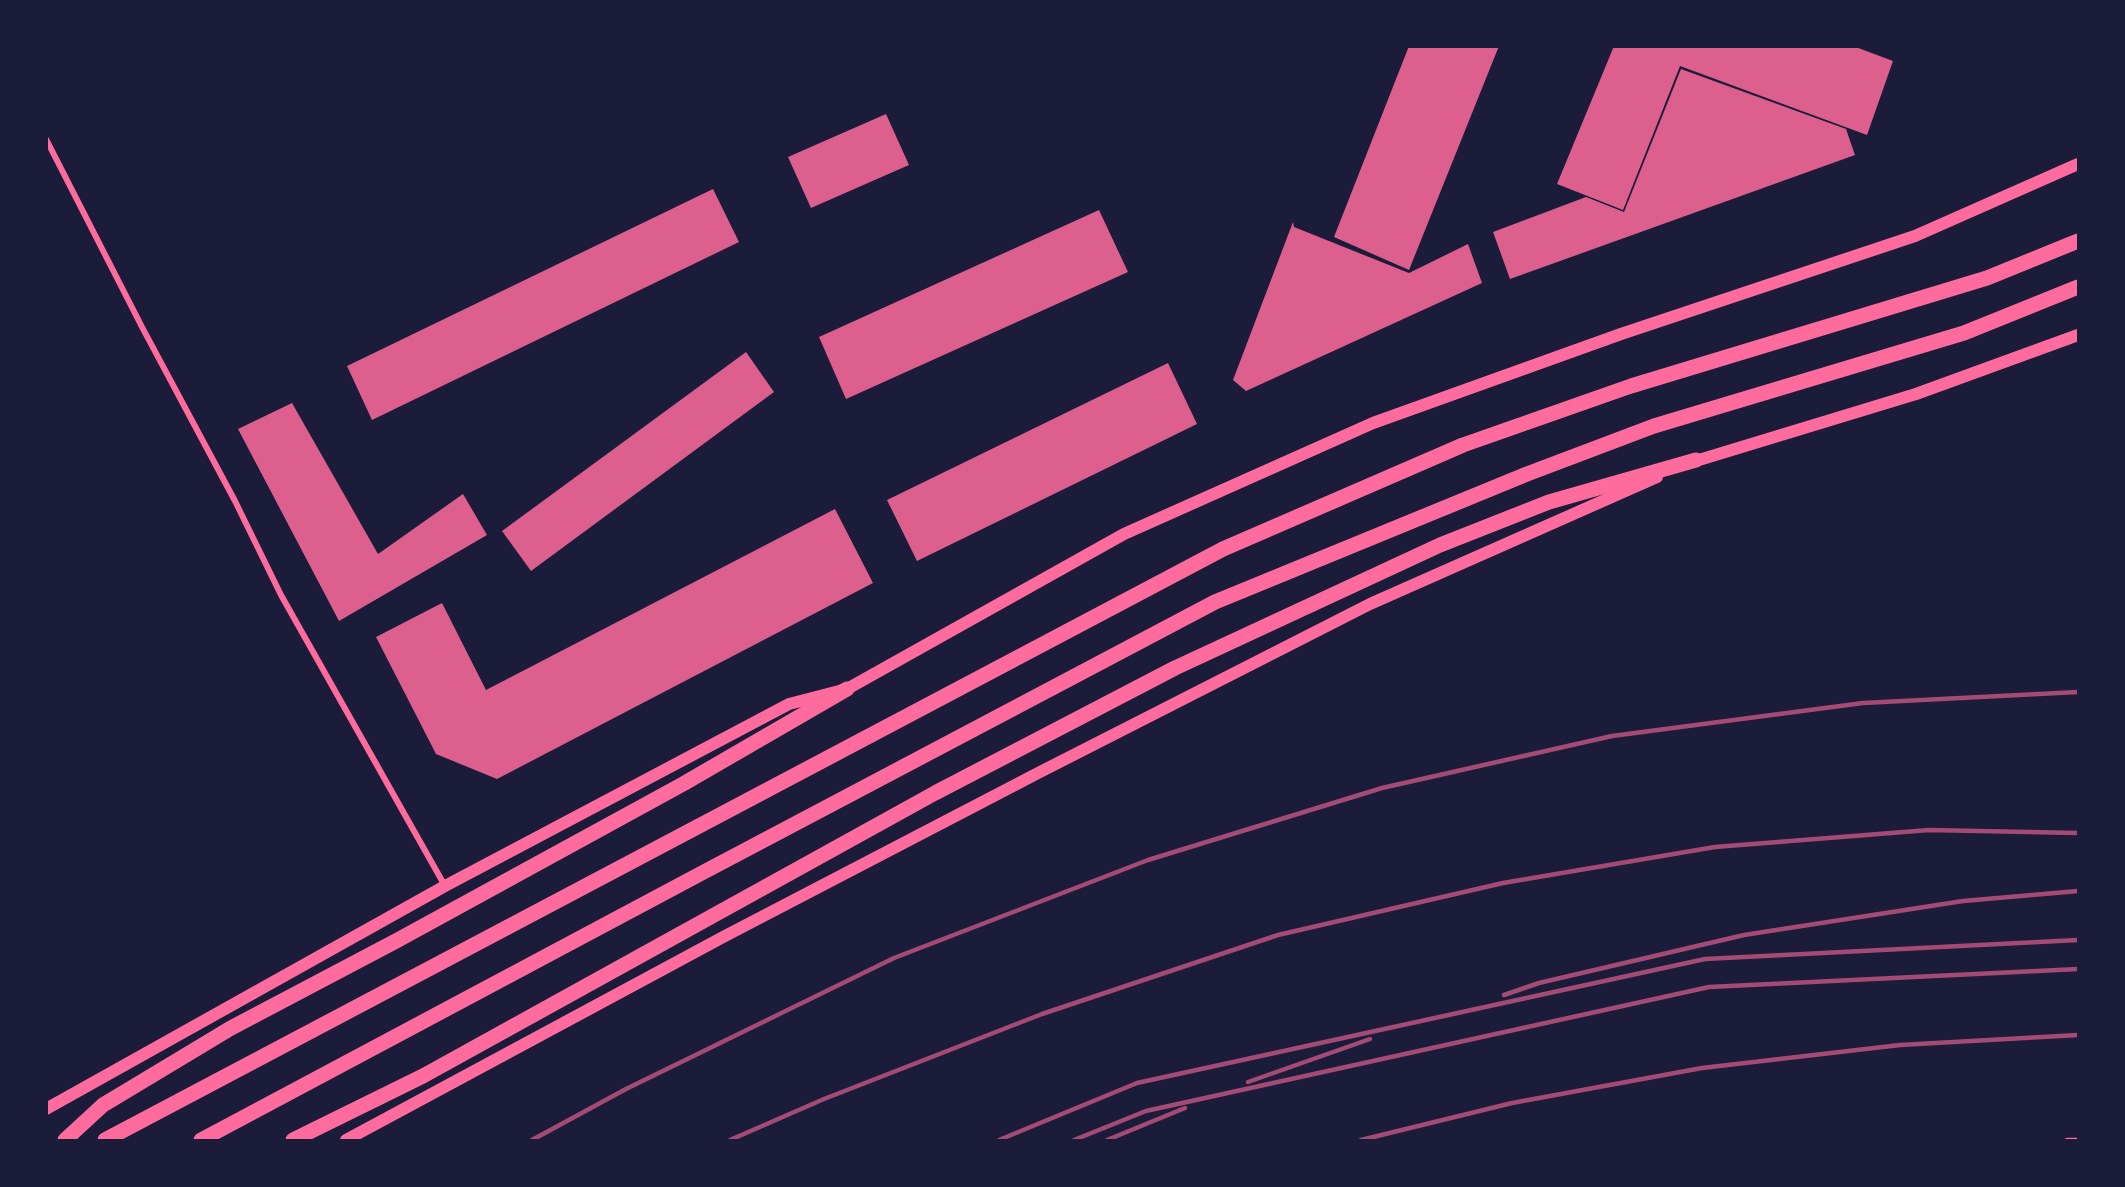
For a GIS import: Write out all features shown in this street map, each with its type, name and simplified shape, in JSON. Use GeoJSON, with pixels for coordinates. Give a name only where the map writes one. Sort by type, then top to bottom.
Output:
{"type":"FeatureCollection","features":[{"type":"Feature","properties":{"kind":"main road"},"geometry":{"type":"LineString","coordinates":[[65,1140],[103,1106],[231,1028],[683,784],[847,688],[1124,534],[1373,423],[1621,334],[1915,236],[2079,164]]}},
{"type":"Feature","properties":{"kind":"main road"},"geometry":{"type":"LineString","coordinates":[[105,1140],[1223,549],[1463,445],[1631,386],[1987,278],[2079,241]]}},
{"type":"Feature","properties":{"kind":"main road"},"geometry":{"type":"LineString","coordinates":[[201,1140],[1215,602],[1527,474],[1654,426],[1964,333],[2079,286]]}},
{"type":"Feature","properties":{"kind":"main road"},"geometry":{"type":"LineString","coordinates":[[293,1140],[423,1076],[935,793],[1154,679],[1440,544],[1549,502],[1916,394],[2079,335]]}},
{"type":"Feature","properties":{"kind":"main road"},"geometry":{"type":"LineString","coordinates":[[346,1140],[736,931],[1040,772],[1349,615],[1696,460]]}},
{"type":"Feature","properties":{"kind":"main road"},"geometry":{"type":"LineString","coordinates":[[46,1109],[445,886],[789,704],[847,688]]}},
{"type":"Feature","properties":{"kind":"street"},"geometry":{"type":"LineString","coordinates":[[46,138],[147,337],[235,501],[281,595],[445,886]]}},
{"type":"Feature","properties":{"kind":"lane"},"geometry":{"type":"LineString","coordinates":[[2067,1140],[2079,1140]]}},
{"type":"Feature","properties":{"kind":"building"},"geometry":{"type":"Polygon","coordinates":[[[1409,46],[1499,46],[1409,270],[1334,237],[1409,46]]]}},
{"type":"Feature","properties":{"kind":"building"},"geometry":{"type":"Polygon","coordinates":[[[1614,46],[1853,46],[1893,61],[1867,135],[1680,66],[1623,210],[1557,184],[1614,46]]]}},
{"type":"Feature","properties":{"kind":"building"},"geometry":{"type":"Polygon","coordinates":[[[1681,69],[1846,129],[1855,155],[1510,279],[1493,232],[1586,197],[1624,212],[1681,69]]]}},
{"type":"Feature","properties":{"kind":"building"},"geometry":{"type":"Polygon","coordinates":[[[886,114],[909,165],[811,208],[788,157],[886,114]]]}},
{"type":"Feature","properties":{"kind":"building"},"geometry":{"type":"Polygon","coordinates":[[[713,189],[739,242],[372,420],[347,366],[713,189]]]}},
{"type":"Feature","properties":{"kind":"building"},"geometry":{"type":"Polygon","coordinates":[[[1099,210],[1128,272],[846,399],[819,337],[1099,210]]]}},
{"type":"Feature","properties":{"kind":"building"},"geometry":{"type":"Polygon","coordinates":[[[1293,222],[1294,227],[1409,273],[1468,244],[1482,283],[1246,391],[1233,380],[1293,222]]]}},
{"type":"Feature","properties":{"kind":"building"},"geometry":{"type":"Polygon","coordinates":[[[746,352],[774,392],[531,571],[502,531],[746,352]]]}},
{"type":"Feature","properties":{"kind":"building"},"geometry":{"type":"Polygon","coordinates":[[[1168,363],[1197,424],[917,561],[887,500],[1168,363]]]}},
{"type":"Feature","properties":{"kind":"building"},"geometry":{"type":"Polygon","coordinates":[[[292,403],[378,554],[463,494],[487,535],[339,621],[238,429],[292,403]]]}},
{"type":"Feature","properties":{"kind":"building"},"geometry":{"type":"Polygon","coordinates":[[[835,509],[873,583],[497,779],[436,754],[376,637],[442,603],[486,690],[835,509]]]}},
{"type":"Feature","properties":{"kind":"railway"},"geometry":{"type":"LineString","coordinates":[[532,1140],[626,1089],[894,958],[1148,860],[1382,788],[1612,736],[1863,703],[2078,692]]}},
{"type":"Feature","properties":{"kind":"railway"},"geometry":{"type":"LineString","coordinates":[[730,1140],[824,1099],[1042,1014],[1278,935],[1503,883],[1715,847],[1929,830],[2078,833]]}},
{"type":"Feature","properties":{"kind":"railway"},"geometry":{"type":"LineString","coordinates":[[1504,995],[1539,983],[1744,935],[1963,901],[2078,891]]}},
{"type":"Feature","properties":{"kind":"railway"},"geometry":{"type":"LineString","coordinates":[[999,1140],[1137,1083],[1705,959],[2078,940]]}},
{"type":"Feature","properties":{"kind":"railway"},"geometry":{"type":"LineString","coordinates":[[1074,1140],[1146,1111],[1709,987],[2078,969]]}},
{"type":"Feature","properties":{"kind":"railway"},"geometry":{"type":"LineString","coordinates":[[1361,1140],[1512,1103],[1702,1068],[1900,1045],[2078,1035]]}},
{"type":"Feature","properties":{"kind":"railway"},"geometry":{"type":"LineString","coordinates":[[1248,1082],[1370,1039]]}},
{"type":"Feature","properties":{"kind":"railway"},"geometry":{"type":"LineString","coordinates":[[1107,1140],[1185,1108]]}}]}
